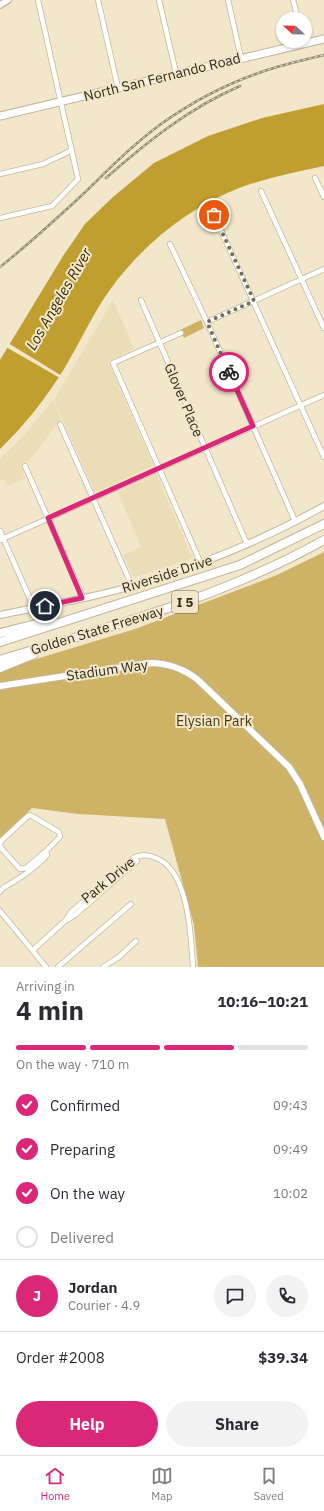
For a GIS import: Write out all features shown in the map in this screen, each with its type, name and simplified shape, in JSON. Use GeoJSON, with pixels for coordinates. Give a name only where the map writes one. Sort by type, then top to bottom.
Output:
{"type":"FeatureCollection","features":[{"type":"Feature","properties":{"kind":"highway","name":"Golden State Freeway"},"geometry":{"type":"LineString","coordinates":[[0,642],[240,565],[324,524]]}},
{"type":"Feature","properties":{"kind":"highway","name":"Golden State Freeway"},"geometry":{"type":"LineString","coordinates":[[0,660],[181,604],[224,588],[273,567],[324,540]]}},
{"type":"Feature","properties":{"kind":"highway"},"geometry":{"type":"LineString","coordinates":[[0,633],[103,609]]}},
{"type":"Feature","properties":{"kind":"highway"},"geometry":{"type":"LineString","coordinates":[[0,668],[16,663],[62,642]]}},
{"type":"Feature","properties":{"kind":"main road","name":"North San Fernando Road"},"geometry":{"type":"LineString","coordinates":[[312,41],[324,39]]}},
{"type":"Feature","properties":{"kind":"main road","name":"North San Fernando Road"},"geometry":{"type":"LineString","coordinates":[[0,116],[280,48]]}},
{"type":"Feature","properties":{"kind":"main road","name":"Riverside Drive"},"geometry":{"type":"LineString","coordinates":[[0,615],[132,586],[201,564],[247,544],[324,506]]}},
{"type":"Feature","properties":{"kind":"main road","name":"Stadium Way"},"geometry":{"type":"LineString","coordinates":[[0,686],[149,663],[167,664],[183,670],[198,680],[289,767],[300,784],[324,837]]}},
{"type":"Feature","properties":{"kind":"street"},"geometry":{"type":"LineString","coordinates":[[0,5],[8,0]]}},
{"type":"Feature","properties":{"kind":"street"},"geometry":{"type":"LineString","coordinates":[[0,218],[52,206],[78,179],[38,0]]}},
{"type":"Feature","properties":{"kind":"street"},"geometry":{"type":"LineString","coordinates":[[98,0],[118,88]]}},
{"type":"Feature","properties":{"kind":"street"},"geometry":{"type":"LineString","coordinates":[[159,0],[176,73]]}},
{"type":"Feature","properties":{"kind":"street"},"geometry":{"type":"LineString","coordinates":[[228,0],[241,58]]}},
{"type":"Feature","properties":{"kind":"street"},"geometry":{"type":"LineString","coordinates":[[294,0],[297,12]]}},
{"type":"Feature","properties":{"kind":"street"},"geometry":{"type":"LineString","coordinates":[[0,174],[43,164],[72,150]]}},
{"type":"Feature","properties":{"kind":"street"},"geometry":{"type":"LineString","coordinates":[[315,178],[324,197]]}},
{"type":"Feature","properties":{"kind":"street"},"geometry":{"type":"LineString","coordinates":[[261,191],[324,328]]}},
{"type":"Feature","properties":{"kind":"street"},"geometry":{"type":"LineString","coordinates":[[214,215],[324,458]]}},
{"type":"Feature","properties":{"kind":"street"},"geometry":{"type":"LineString","coordinates":[[170,244],[207,322],[295,521]]}},
{"type":"Feature","properties":{"kind":"street"},"geometry":{"type":"LineString","coordinates":[[207,322],[324,270]]}},
{"type":"Feature","properties":{"kind":"street","name":"Glover Place"},"geometry":{"type":"LineString","coordinates":[[141,300],[247,544]]}},
{"type":"Feature","properties":{"kind":"street"},"geometry":{"type":"LineString","coordinates":[[181,333],[113,363],[201,564]]}},
{"type":"Feature","properties":{"kind":"street"},"geometry":{"type":"LineString","coordinates":[[2,539],[324,395]]}},
{"type":"Feature","properties":{"kind":"street"},"geometry":{"type":"LineString","coordinates":[[60,424],[132,586]]}},
{"type":"Feature","properties":{"kind":"street"},"geometry":{"type":"LineString","coordinates":[[25,466],[82,598]]}},
{"type":"Feature","properties":{"kind":"street"},"geometry":{"type":"LineString","coordinates":[[0,531],[2,539],[34,608]]}},
{"type":"Feature","properties":{"kind":"street"},"geometry":{"type":"LineString","coordinates":[[0,892],[3,888],[41,862],[47,855],[46,851],[60,837],[59,832],[30,815],[2,840],[0,844],[1,848],[20,869],[26,868],[46,851]]}},
{"type":"Feature","properties":{"kind":"street","name":"Park Drive"},"geometry":{"type":"LineString","coordinates":[[66,920],[71,912],[135,857],[141,854],[158,858],[170,867],[179,881],[190,925],[193,967]]}},
{"type":"Feature","properties":{"kind":"street"},"geometry":{"type":"LineString","coordinates":[[33,950],[66,920],[75,915],[137,862]]}},
{"type":"Feature","properties":{"kind":"street"},"geometry":{"type":"LineString","coordinates":[[58,967],[131,904]]}},
{"type":"Feature","properties":{"kind":"street"},"geometry":{"type":"LineString","coordinates":[[0,911],[46,967]]}},
{"type":"Feature","properties":{"kind":"street"},"geometry":{"type":"LineString","coordinates":[[102,967],[119,957],[136,941]]}},
{"type":"Feature","properties":{"kind":"shaded area"},"geometry":{"type":"Polygon","coordinates":[[[113,300],[134,349],[108,361],[153,465],[95,493],[54,400],[113,300]]]}},
{"type":"Feature","properties":{"kind":"shaded area"},"geometry":{"type":"Polygon","coordinates":[[[53,400],[61,419],[29,461],[21,465],[25,473],[23,474],[25,478],[7,486],[4,479],[0,481],[0,459],[25,434],[53,400]]]}},
{"type":"Feature","properties":{"kind":"shaded area"},"geometry":{"type":"Polygon","coordinates":[[[156,474],[192,557],[191,559],[135,577],[133,576],[123,555],[141,547],[118,492],[156,474]]]}},
{"type":"Feature","properties":{"kind":"green space"},"geometry":{"type":"Polygon","coordinates":[[[201,320],[204,328],[184,338],[180,330],[201,320]]]}},
{"type":"Feature","properties":{"kind":"green space","name":"Elysian Park"},"geometry":{"type":"Polygon","coordinates":[[[324,552],[324,967],[198,967],[194,925],[165,819],[78,814],[32,808],[0,838],[0,670],[135,629],[277,575],[324,552]]]}},
{"type":"Feature","properties":{"kind":"water","name":"Los Angeles River"},"geometry":{"type":"Polygon","coordinates":[[[324,104],[324,166],[270,178],[239,188],[197,209],[177,222],[159,237],[125,270],[98,308],[64,369],[50,390],[35,411],[0,449],[0,360],[63,256],[85,224],[113,197],[154,163],[208,136],[262,118],[324,104]]]}},
{"type":"Feature","properties":{"kind":"pier"},"geometry":{"type":"Polygon","coordinates":[[[8,343],[62,376],[60,378],[6,347],[8,343]]]}},
{"type":"Feature","properties":{"kind":"railway"},"geometry":{"type":"LineString","coordinates":[[0,267],[51,224],[139,141],[174,115],[202,98],[246,77],[283,65],[324,55]]}},
{"type":"Feature","properties":{"kind":"railway"},"geometry":{"type":"LineString","coordinates":[[106,178],[153,139],[186,115],[240,86]]}},
{"type":"Feature","properties":{"kind":"way so far"},"geometry":{"type":"LineString","coordinates":[[214,215],[254,301],[207,322],[229,372]]}},
{"type":"Feature","properties":{"kind":"route"},"geometry":{"type":"LineString","coordinates":[[45,606],[82,598],[80,590],[48,518],[253,426],[229,372]]}}]}
